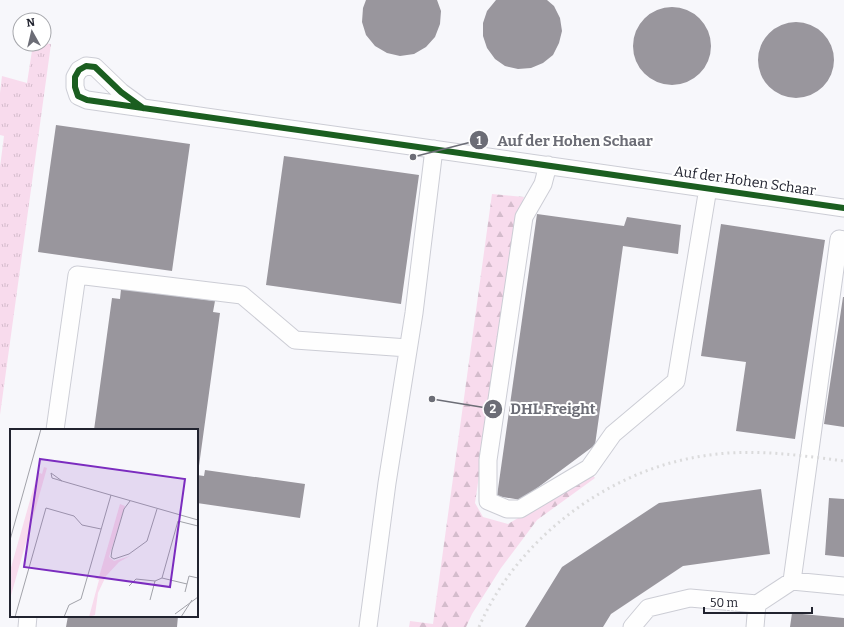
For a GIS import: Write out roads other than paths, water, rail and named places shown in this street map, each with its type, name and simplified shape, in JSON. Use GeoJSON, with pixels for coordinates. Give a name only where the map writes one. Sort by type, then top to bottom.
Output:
{"type":"FeatureCollection","features":[{"type":"Feature","properties":{"kind":"street","name":"Auf der Hohen Schaar"},"geometry":{"type":"LineString","coordinates":[[143,108],[844,208]]}},
{"type":"Feature","properties":{"kind":"street"},"geometry":{"type":"LineString","coordinates":[[368,627],[387,483],[408,348],[434,149]]}},
{"type":"Feature","properties":{"kind":"street"},"geometry":{"type":"LineString","coordinates":[[548,165],[543,184],[524,217],[488,460],[488,501],[507,509],[520,509],[589,468],[613,434],[676,381],[708,188]]}},
{"type":"Feature","properties":{"kind":"street"},"geometry":{"type":"LineString","coordinates":[[792,581],[839,240],[844,240]]}},
{"type":"Feature","properties":{"kind":"street"},"geometry":{"type":"LineString","coordinates":[[55,429],[77,274],[242,295],[295,340],[408,348]]}},
{"type":"Feature","properties":{"kind":"street"},"geometry":{"type":"LineString","coordinates":[[632,627],[648,608],[690,598],[757,604],[792,581],[844,586]]}},
{"type":"Feature","properties":{"kind":"street"},"geometry":{"type":"LineString","coordinates":[[755,627],[757,604]]}},
{"type":"Feature","properties":{"kind":"street"},"geometry":{"type":"LineString","coordinates":[[26,627],[28,617]]}},
{"type":"Feature","properties":{"kind":"railway"},"geometry":{"type":"LineString","coordinates":[[479,627],[496,595],[517,565],[542,538],[570,514],[600,493],[633,476],[668,464],[703,456],[721,454],[756,452],[774,453],[844,461]]}},
{"type":"Feature","properties":{"kind":"place","name":"Auf der Hohen Schaar"},"geometry":{"type":"Point","coordinates":[413,157]}},
{"type":"Feature","properties":{"kind":"place","name":"DHL Freight"},"geometry":{"type":"Point","coordinates":[432,399]}}]}
